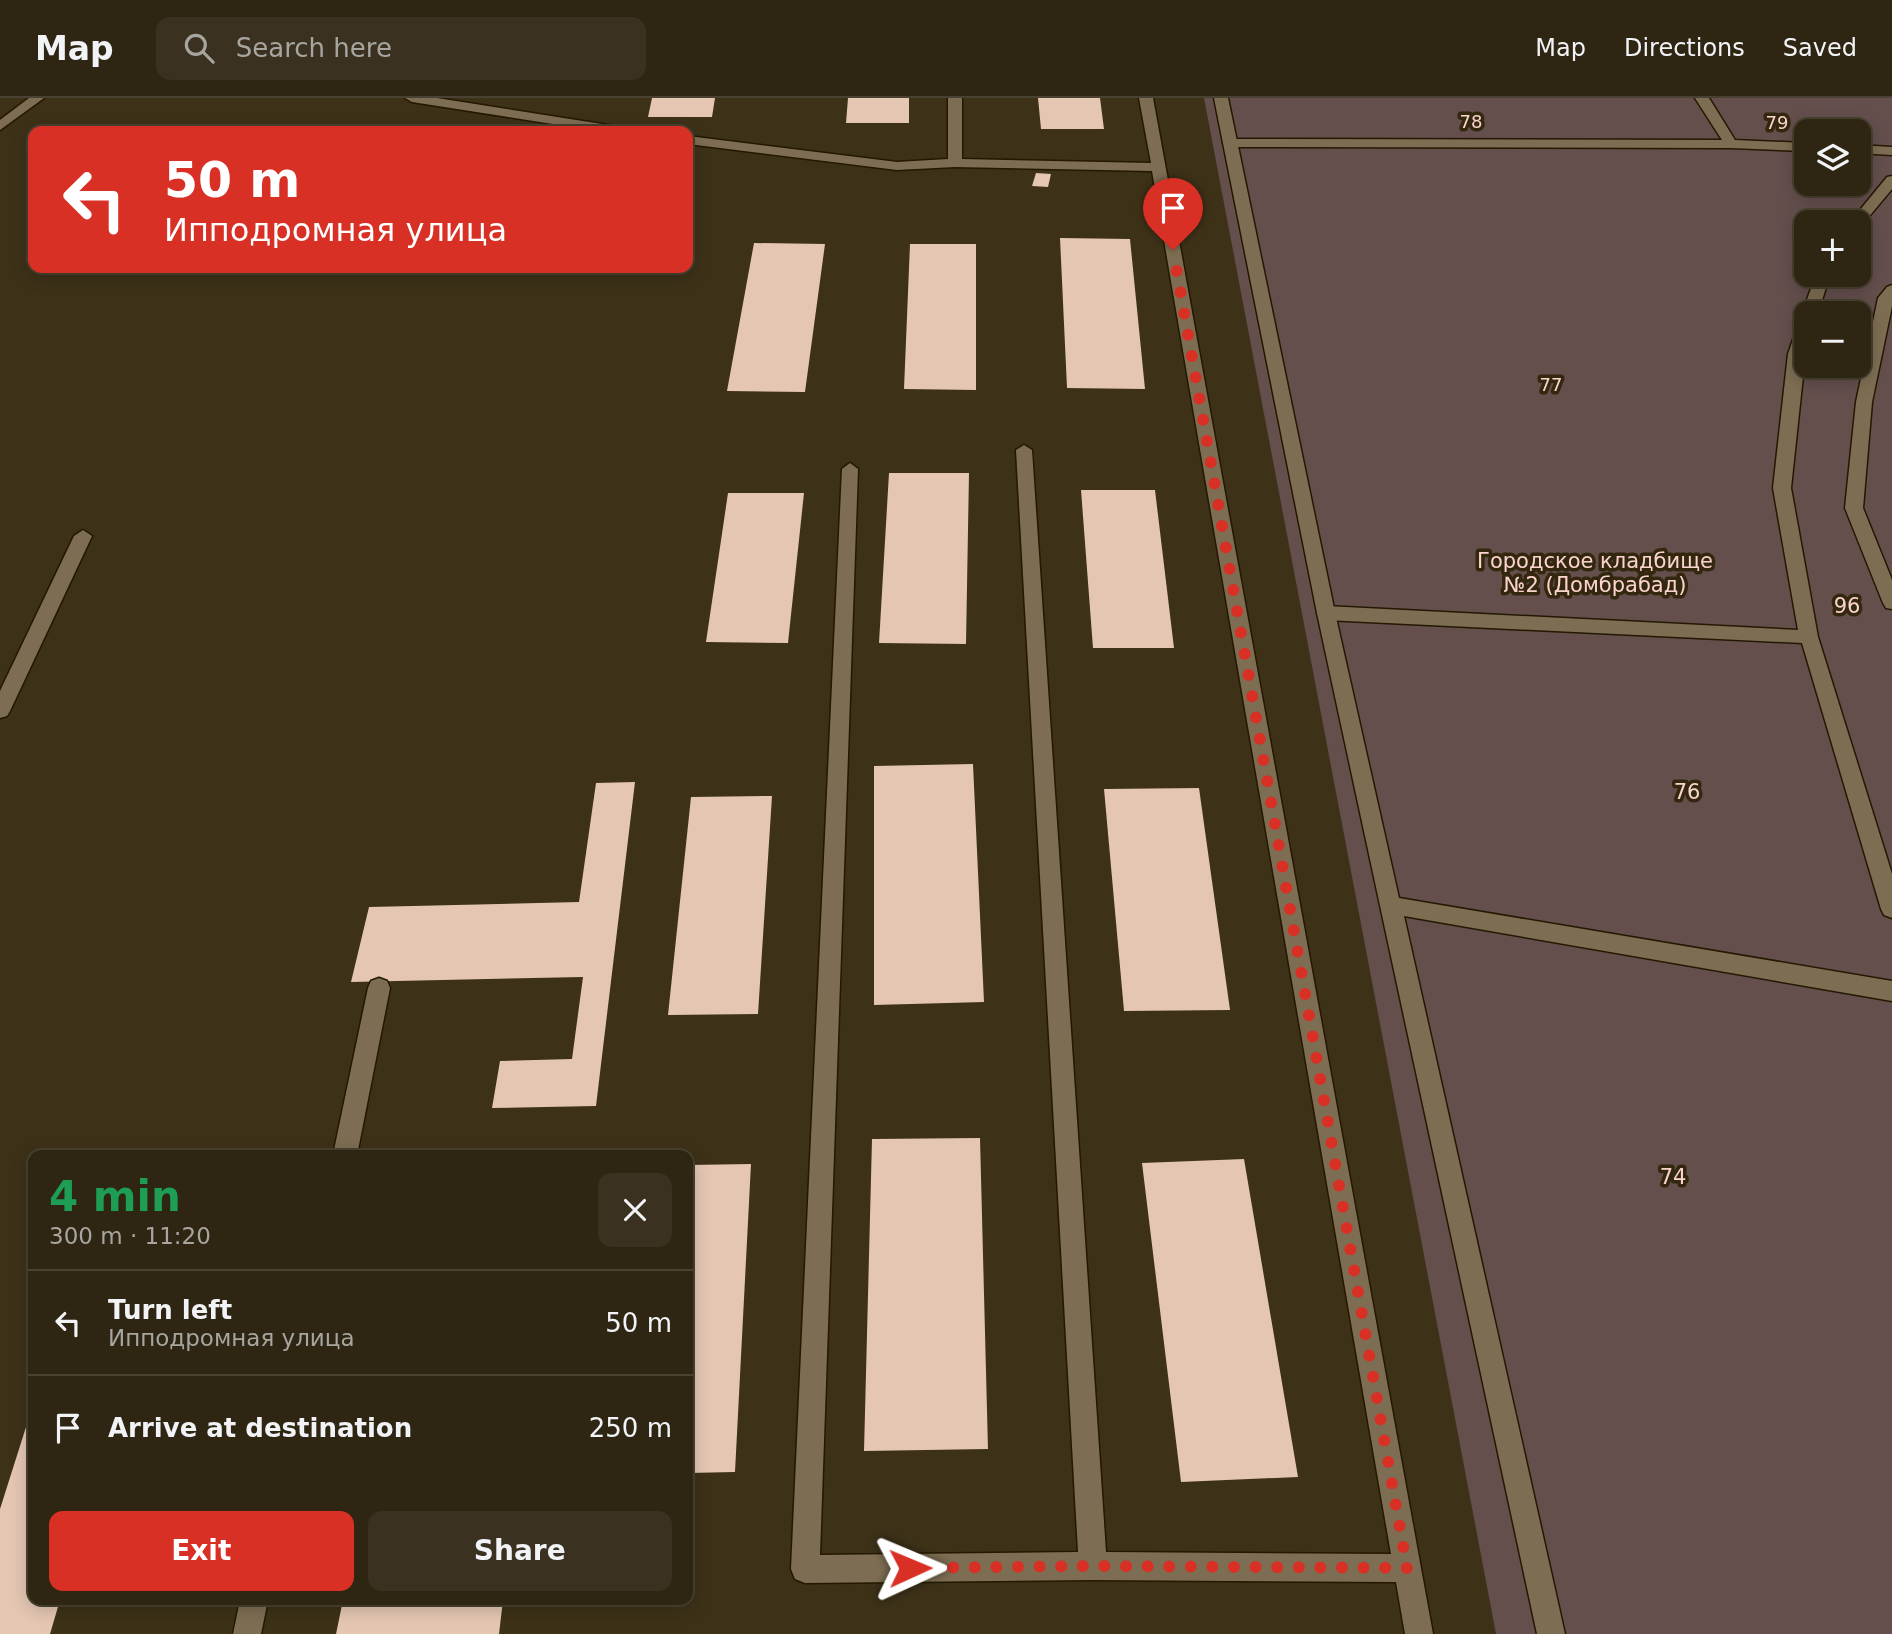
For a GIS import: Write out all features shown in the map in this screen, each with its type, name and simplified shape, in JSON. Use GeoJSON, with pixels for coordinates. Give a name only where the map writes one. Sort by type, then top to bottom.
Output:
{"type":"FeatureCollection","features":[{"type":"Feature","properties":{"kind":"street"},"geometry":{"type":"LineString","coordinates":[[0,126],[37,98]]}},
{"type":"Feature","properties":{"kind":"street"},"geometry":{"type":"LineString","coordinates":[[412,98],[589,126]]}},
{"type":"Feature","properties":{"kind":"street"},"geometry":{"type":"LineString","coordinates":[[955,98],[955,163]]}},
{"type":"Feature","properties":{"kind":"street"},"geometry":{"type":"LineString","coordinates":[[1146,98],[1419,1634]]}},
{"type":"Feature","properties":{"kind":"street"},"geometry":{"type":"LineString","coordinates":[[1221,98],[1326,613],[1551,1634]]}},
{"type":"Feature","properties":{"kind":"street"},"geometry":{"type":"LineString","coordinates":[[1702,98],[1731,145]]}},
{"type":"Feature","properties":{"kind":"street"},"geometry":{"type":"LineString","coordinates":[[693,141],[897,166],[955,163],[1158,167]]}},
{"type":"Feature","properties":{"kind":"street"},"geometry":{"type":"LineString","coordinates":[[1230,143],[1794,147]]}},
{"type":"Feature","properties":{"kind":"street"},"geometry":{"type":"LineString","coordinates":[[1871,149],[1892,150]]}},
{"type":"Feature","properties":{"kind":"street"},"geometry":{"type":"LineString","coordinates":[[1867,210],[1892,180]]}},
{"type":"Feature","properties":{"kind":"street"},"geometry":{"type":"LineString","coordinates":[[1892,290],[1886,298],[1864,402],[1854,508],[1892,603]]}},
{"type":"Feature","properties":{"kind":"street"},"geometry":{"type":"LineString","coordinates":[[1794,375],[1783,488],[1809,637],[1892,909]]}},
{"type":"Feature","properties":{"kind":"street"},"geometry":{"type":"LineString","coordinates":[[1024,450],[1093,1566]]}},
{"type":"Feature","properties":{"kind":"street"},"geometry":{"type":"LineString","coordinates":[[850,469],[805,1569],[1093,1566],[1407,1568]]}},
{"type":"Feature","properties":{"kind":"street"},"geometry":{"type":"LineString","coordinates":[[0,711],[82,536]]}},
{"type":"Feature","properties":{"kind":"street"},"geometry":{"type":"LineString","coordinates":[[1326,613],[1809,637]]}},
{"type":"Feature","properties":{"kind":"street"},"geometry":{"type":"LineString","coordinates":[[1389,905],[1892,991]]}},
{"type":"Feature","properties":{"kind":"street"},"geometry":{"type":"LineString","coordinates":[[346,1150],[379,988]]}},
{"type":"Feature","properties":{"kind":"street"},"geometry":{"type":"LineString","coordinates":[[247,1634],[253,1605]]}},
{"type":"Feature","properties":{"kind":"green space","name":"Городское кладбище №2 (Домбрабад)"},"geometry":{"type":"Polygon","coordinates":[[[1204,98],[1892,98],[1892,1634],[1496,1634],[1204,98]]]}},
{"type":"Feature","properties":{"kind":"building"},"geometry":{"type":"Polygon","coordinates":[[[652,98],[715,98],[712,117],[648,117],[652,98]]]}},
{"type":"Feature","properties":{"kind":"building"},"geometry":{"type":"Polygon","coordinates":[[[848,98],[909,98],[909,123],[846,123],[848,98]]]}},
{"type":"Feature","properties":{"kind":"building"},"geometry":{"type":"Polygon","coordinates":[[[1038,98],[1100,98],[1104,129],[1041,129],[1038,98]]]}},
{"type":"Feature","properties":{"kind":"building"},"geometry":{"type":"Polygon","coordinates":[[[1036,173],[1051,174],[1048,187],[1032,186],[1036,173]]]}},
{"type":"Feature","properties":{"kind":"building"},"geometry":{"type":"Polygon","coordinates":[[[1060,238],[1130,239],[1145,389],[1067,388],[1060,238]]]}},
{"type":"Feature","properties":{"kind":"building"},"geometry":{"type":"Polygon","coordinates":[[[754,243],[825,244],[805,392],[727,391],[754,243]]]}},
{"type":"Feature","properties":{"kind":"building"},"geometry":{"type":"Polygon","coordinates":[[[910,244],[976,244],[976,390],[904,389],[910,244]]]}},
{"type":"Feature","properties":{"kind":"building"},"geometry":{"type":"Polygon","coordinates":[[[889,473],[969,473],[966,644],[879,643],[889,473]]]}},
{"type":"Feature","properties":{"kind":"building"},"geometry":{"type":"Polygon","coordinates":[[[1081,490],[1155,490],[1174,648],[1093,648],[1081,490]]]}},
{"type":"Feature","properties":{"kind":"building"},"geometry":{"type":"Polygon","coordinates":[[[728,493],[804,493],[788,643],[706,642],[728,493]]]}},
{"type":"Feature","properties":{"kind":"building"},"geometry":{"type":"Polygon","coordinates":[[[973,764],[984,1002],[874,1005],[874,766],[973,764]]]}},
{"type":"Feature","properties":{"kind":"building"},"geometry":{"type":"Polygon","coordinates":[[[635,782],[596,1106],[492,1108],[500,1061],[572,1059],[583,977],[351,982],[369,907],[579,902],[596,783],[635,782]]]}},
{"type":"Feature","properties":{"kind":"building"},"geometry":{"type":"Polygon","coordinates":[[[1199,788],[1230,1010],[1124,1011],[1104,789],[1199,788]]]}},
{"type":"Feature","properties":{"kind":"building"},"geometry":{"type":"Polygon","coordinates":[[[772,796],[758,1014],[668,1015],[691,797],[772,796]]]}},
{"type":"Feature","properties":{"kind":"building"},"geometry":{"type":"Polygon","coordinates":[[[980,1138],[988,1449],[864,1451],[872,1139],[980,1138]]]}},
{"type":"Feature","properties":{"kind":"building"},"geometry":{"type":"Polygon","coordinates":[[[1244,1159],[1298,1477],[1181,1482],[1142,1163],[1244,1159]]]}},
{"type":"Feature","properties":{"kind":"building"},"geometry":{"type":"Polygon","coordinates":[[[751,1164],[735,1472],[693,1473],[693,1165],[751,1164]]]}},
{"type":"Feature","properties":{"kind":"building"},"geometry":{"type":"Polygon","coordinates":[[[28,1421],[28,1605],[59,1605],[50,1634],[0,1634],[0,1509],[28,1421]]]}},
{"type":"Feature","properties":{"kind":"building"},"geometry":{"type":"Polygon","coordinates":[[[342,1605],[502,1605],[499,1634],[336,1634],[342,1605]]]}},
{"type":"Feature","properties":{"kind":"route"},"geometry":{"type":"LineString","coordinates":[[910,1568],[1407,1568],[1173,250]]}},
{"type":"Feature","properties":{"kind":"park label","name":"78"},"geometry":{"type":"Point","coordinates":[1471,121]}},
{"type":"Feature","properties":{"kind":"park label","name":"79"},"geometry":{"type":"Point","coordinates":[1777,122]}},
{"type":"Feature","properties":{"kind":"park label","name":"77"},"geometry":{"type":"Point","coordinates":[1551,384]}},
{"type":"Feature","properties":{"kind":"park label","name":"96"},"geometry":{"type":"Point","coordinates":[1847,606]}},
{"type":"Feature","properties":{"kind":"park label","name":"76"},"geometry":{"type":"Point","coordinates":[1687,792]}},
{"type":"Feature","properties":{"kind":"park label","name":"74"},"geometry":{"type":"Point","coordinates":[1673,1177]}}]}
